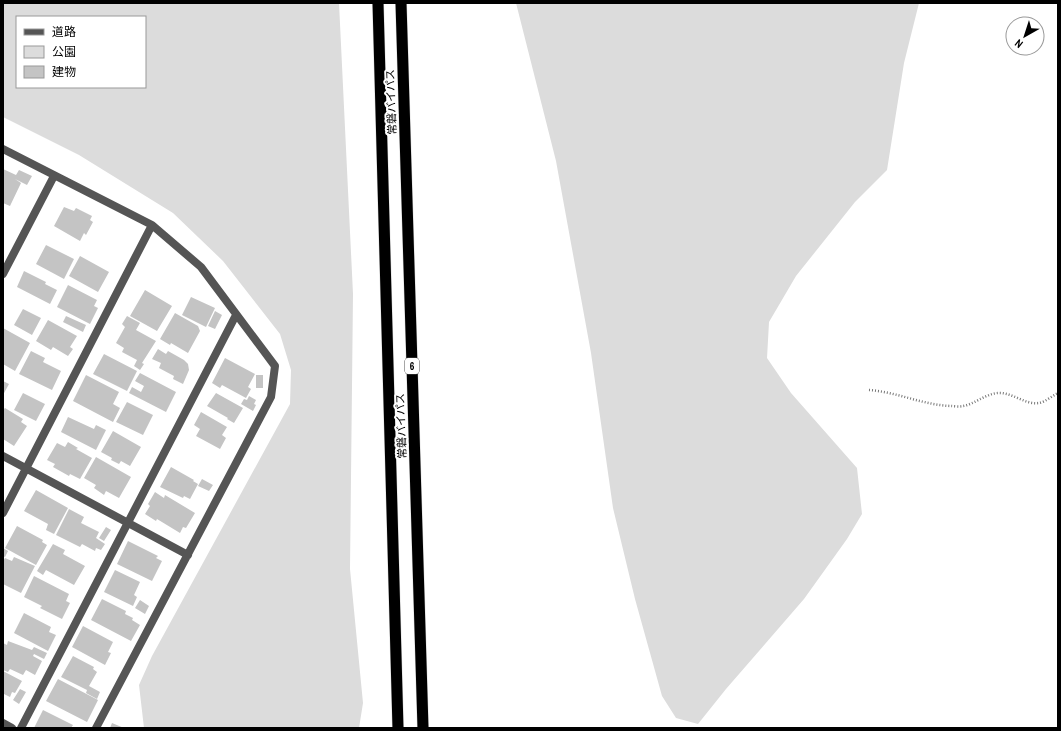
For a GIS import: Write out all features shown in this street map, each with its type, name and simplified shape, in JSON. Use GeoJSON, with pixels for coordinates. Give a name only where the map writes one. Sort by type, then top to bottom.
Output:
{"type":"FeatureCollection","features":[{"type":"Feature","properties":{"kind":"highway","name":"常磐バイパス"},"geometry":{"type":"LineString","coordinates":[[378,3],[398,728]]}},
{"type":"Feature","properties":{"kind":"highway","name":"常磐バイパス"},"geometry":{"type":"LineString","coordinates":[[401,3],[423,728]]}},
{"type":"Feature","properties":{"kind":"street"},"geometry":{"type":"LineString","coordinates":[[3,149],[152,225],[201,267],[275,366],[272,397],[96,728]]}},
{"type":"Feature","properties":{"kind":"street"},"geometry":{"type":"LineString","coordinates":[[3,274],[54,176]]}},
{"type":"Feature","properties":{"kind":"street"},"geometry":{"type":"LineString","coordinates":[[3,513],[152,225]]}},
{"type":"Feature","properties":{"kind":"street"},"geometry":{"type":"LineString","coordinates":[[21,728],[236,315]]}},
{"type":"Feature","properties":{"kind":"street"},"geometry":{"type":"LineString","coordinates":[[3,456],[188,555]]}},
{"type":"Feature","properties":{"kind":"street"},"geometry":{"type":"LineString","coordinates":[[3,723],[12,728]]}},
{"type":"Feature","properties":{"kind":"path"},"geometry":{"type":"LineString","coordinates":[[869,390],[884,391],[943,406],[963,406],[981,398],[998,393],[1010,395],[1032,403],[1040,403],[1058,393]]}},
{"type":"Feature","properties":{"kind":"green space"},"geometry":{"type":"Polygon","coordinates":[[[3,3],[339,3],[353,294],[350,569],[363,703],[359,728],[144,728],[139,685],[152,656],[290,404],[291,370],[280,334],[223,261],[173,213],[79,155],[3,117],[3,3]]]}},
{"type":"Feature","properties":{"kind":"green space"},"geometry":{"type":"Polygon","coordinates":[[[516,3],[919,3],[904,63],[887,170],[855,202],[796,276],[769,322],[767,358],[791,393],[857,468],[862,514],[847,539],[804,599],[726,689],[698,724],[676,718],[662,696],[635,599],[613,508],[591,353],[556,161],[516,3]]]}},
{"type":"Feature","properties":{"kind":"building"},"geometry":{"type":"Polygon","coordinates":[[[3,169],[16,175],[19,170],[32,176],[27,185],[15,179],[21,183],[10,206],[3,203],[3,169]]]}},
{"type":"Feature","properties":{"kind":"building"},"geometry":{"type":"Polygon","coordinates":[[[64,207],[74,211],[76,208],[92,216],[90,220],[93,222],[86,235],[84,233],[80,241],[54,226],[64,207]]]}},
{"type":"Feature","properties":{"kind":"building"},"geometry":{"type":"Polygon","coordinates":[[[46,245],[74,259],[64,279],[36,264],[46,245]]]}},
{"type":"Feature","properties":{"kind":"building"},"geometry":{"type":"Polygon","coordinates":[[[80,256],[109,272],[98,292],[69,276],[80,256]]]}},
{"type":"Feature","properties":{"kind":"building"},"geometry":{"type":"Polygon","coordinates":[[[24,271],[46,282],[45,284],[57,290],[50,304],[17,287],[24,271]]]}},
{"type":"Feature","properties":{"kind":"building"},"geometry":{"type":"Polygon","coordinates":[[[68,285],[97,300],[94,306],[98,308],[90,324],[57,307],[68,285]]]}},
{"type":"Feature","properties":{"kind":"building"},"geometry":{"type":"Polygon","coordinates":[[[145,290],[172,306],[157,331],[130,316],[145,290]]]}},
{"type":"Feature","properties":{"kind":"building"},"geometry":{"type":"Polygon","coordinates":[[[191,297],[215,308],[206,327],[182,315],[191,297]]]}},
{"type":"Feature","properties":{"kind":"building"},"geometry":{"type":"Polygon","coordinates":[[[23,309],[41,318],[32,335],[14,325],[23,309]]]}},
{"type":"Feature","properties":{"kind":"building"},"geometry":{"type":"Polygon","coordinates":[[[215,311],[222,315],[215,329],[208,326],[215,311]]]}},
{"type":"Feature","properties":{"kind":"building"},"geometry":{"type":"Polygon","coordinates":[[[175,313],[198,326],[200,331],[188,353],[171,343],[170,345],[160,339],[175,313]]]}},
{"type":"Feature","properties":{"kind":"building"},"geometry":{"type":"Polygon","coordinates":[[[66,316],[86,325],[83,332],[63,322],[66,316]]]}},
{"type":"Feature","properties":{"kind":"building"},"geometry":{"type":"Polygon","coordinates":[[[127,316],[140,323],[136,330],[156,341],[142,363],[144,364],[140,370],[134,366],[137,360],[122,352],[124,348],[116,343],[125,327],[122,324],[127,316]]]}},
{"type":"Feature","properties":{"kind":"building"},"geometry":{"type":"Polygon","coordinates":[[[48,320],[77,336],[70,347],[73,349],[68,356],[53,347],[51,350],[36,341],[48,320]]]}},
{"type":"Feature","properties":{"kind":"building"},"geometry":{"type":"Polygon","coordinates":[[[3,328],[30,343],[15,371],[3,364],[3,328]]]}},
{"type":"Feature","properties":{"kind":"building"},"geometry":{"type":"Polygon","coordinates":[[[158,349],[166,354],[168,351],[188,364],[189,370],[183,384],[173,379],[174,376],[159,368],[161,363],[152,359],[158,349]]]}},
{"type":"Feature","properties":{"kind":"building"},"geometry":{"type":"Polygon","coordinates":[[[31,351],[45,358],[43,362],[61,371],[52,390],[19,374],[31,351]]]}},
{"type":"Feature","properties":{"kind":"building"},"geometry":{"type":"Polygon","coordinates":[[[104,354],[137,371],[127,391],[93,374],[104,354]]]}},
{"type":"Feature","properties":{"kind":"building"},"geometry":{"type":"Polygon","coordinates":[[[225,358],[255,374],[248,387],[251,389],[246,398],[222,385],[220,388],[212,383],[225,358]]]}},
{"type":"Feature","properties":{"kind":"building"},"geometry":{"type":"Polygon","coordinates":[[[140,373],[176,392],[166,412],[129,393],[132,387],[141,392],[144,386],[135,381],[140,373]]]}},
{"type":"Feature","properties":{"kind":"building"},"geometry":{"type":"Polygon","coordinates":[[[86,375],[119,392],[113,404],[120,408],[113,422],[73,401],[86,375]]]}},
{"type":"Feature","properties":{"kind":"building"},"geometry":{"type":"Polygon","coordinates":[[[256,375],[263,375],[263,388],[256,388],[256,375]]]}},
{"type":"Feature","properties":{"kind":"building"},"geometry":{"type":"Polygon","coordinates":[[[3,381],[9,384],[3,395],[3,381]]]}},
{"type":"Feature","properties":{"kind":"building"},"geometry":{"type":"Polygon","coordinates":[[[23,393],[45,404],[36,421],[14,410],[23,393]]]}},
{"type":"Feature","properties":{"kind":"building"},"geometry":{"type":"Polygon","coordinates":[[[216,393],[243,408],[234,423],[207,406],[216,393]]]}},
{"type":"Feature","properties":{"kind":"building"},"geometry":{"type":"Polygon","coordinates":[[[249,396],[256,400],[254,404],[256,405],[253,411],[241,404],[244,399],[247,400],[249,396]]]}},
{"type":"Feature","properties":{"kind":"building"},"geometry":{"type":"Polygon","coordinates":[[[127,402],[153,415],[143,435],[116,422],[127,402]]]}},
{"type":"Feature","properties":{"kind":"building"},"geometry":{"type":"Polygon","coordinates":[[[5,408],[23,419],[21,422],[27,426],[14,446],[3,439],[3,410],[5,408]]]}},
{"type":"Feature","properties":{"kind":"building"},"geometry":{"type":"Polygon","coordinates":[[[201,412],[227,427],[222,435],[226,438],[220,449],[196,436],[200,429],[194,425],[201,412]]]}},
{"type":"Feature","properties":{"kind":"building"},"geometry":{"type":"Polygon","coordinates":[[[68,417],[94,429],[96,425],[106,430],[96,450],[61,432],[68,417]]]}},
{"type":"Feature","properties":{"kind":"building"},"geometry":{"type":"Polygon","coordinates":[[[113,431],[141,447],[130,466],[121,461],[119,464],[101,452],[113,431]]]}},
{"type":"Feature","properties":{"kind":"building"},"geometry":{"type":"Polygon","coordinates":[[[68,442],[78,448],[76,449],[92,458],[80,479],[70,474],[69,476],[53,467],[55,464],[47,460],[57,443],[65,447],[68,442]]]}},
{"type":"Feature","properties":{"kind":"building"},"geometry":{"type":"Polygon","coordinates":[[[96,457],[131,477],[119,498],[106,491],[104,495],[94,488],[96,485],[84,478],[96,457]]]}},
{"type":"Feature","properties":{"kind":"building"},"geometry":{"type":"Polygon","coordinates":[[[171,467],[194,480],[193,481],[198,484],[190,499],[184,496],[183,498],[160,487],[171,467]]]}},
{"type":"Feature","properties":{"kind":"building"},"geometry":{"type":"Polygon","coordinates":[[[202,479],[213,485],[209,491],[198,486],[202,479]]]}},
{"type":"Feature","properties":{"kind":"building"},"geometry":{"type":"Polygon","coordinates":[[[36,490],[68,508],[54,534],[46,530],[48,524],[24,511],[36,490]]]}},
{"type":"Feature","properties":{"kind":"building"},"geometry":{"type":"Polygon","coordinates":[[[155,492],[164,498],[165,495],[195,513],[186,528],[183,527],[180,533],[157,519],[156,521],[145,514],[150,506],[148,504],[155,492]]]}},
{"type":"Feature","properties":{"kind":"building"},"geometry":{"type":"Polygon","coordinates":[[[69,509],[84,517],[81,523],[99,532],[96,538],[105,544],[101,550],[96,548],[95,551],[82,544],[80,547],[56,535],[69,509]]]}},
{"type":"Feature","properties":{"kind":"building"},"geometry":{"type":"Polygon","coordinates":[[[17,526],[43,540],[42,542],[47,545],[36,565],[5,548],[17,526]]]}},
{"type":"Feature","properties":{"kind":"building"},"geometry":{"type":"Polygon","coordinates":[[[106,527],[111,530],[104,541],[99,538],[106,527]]]}},
{"type":"Feature","properties":{"kind":"building"},"geometry":{"type":"Polygon","coordinates":[[[128,541],[158,556],[156,558],[162,561],[152,581],[117,564],[128,541]]]}},
{"type":"Feature","properties":{"kind":"building"},"geometry":{"type":"Polygon","coordinates":[[[53,544],[65,550],[63,554],[85,566],[74,585],[46,570],[43,575],[37,571],[53,544]]]}},
{"type":"Feature","properties":{"kind":"building"},"geometry":{"type":"Polygon","coordinates":[[[3,548],[8,551],[5,557],[3,556],[3,548]]]}},
{"type":"Feature","properties":{"kind":"building"},"geometry":{"type":"Polygon","coordinates":[[[14,557],[35,566],[21,593],[3,584],[3,561],[5,558],[12,561],[14,557]]]}},
{"type":"Feature","properties":{"kind":"building"},"geometry":{"type":"Polygon","coordinates":[[[115,570],[140,582],[134,595],[137,597],[133,606],[104,592],[115,570]]]}},
{"type":"Feature","properties":{"kind":"building"},"geometry":{"type":"Polygon","coordinates":[[[34,576],[69,594],[66,601],[70,603],[62,619],[40,608],[42,606],[24,597],[34,576]]]}},
{"type":"Feature","properties":{"kind":"building"},"geometry":{"type":"Polygon","coordinates":[[[102,599],[126,611],[125,614],[133,618],[132,620],[140,625],[131,641],[91,620],[102,599]]]}},
{"type":"Feature","properties":{"kind":"building"},"geometry":{"type":"Polygon","coordinates":[[[140,600],[149,606],[145,614],[135,608],[140,600]]]}},
{"type":"Feature","properties":{"kind":"building"},"geometry":{"type":"Polygon","coordinates":[[[24,613],[51,627],[49,632],[56,635],[48,651],[14,633],[24,613]]]}},
{"type":"Feature","properties":{"kind":"building"},"geometry":{"type":"Polygon","coordinates":[[[83,626],[113,642],[108,652],[111,653],[105,665],[72,647],[83,626]]]}},
{"type":"Feature","properties":{"kind":"building"},"geometry":{"type":"Polygon","coordinates":[[[8,641],[32,650],[34,647],[47,653],[44,659],[34,654],[33,656],[42,661],[35,675],[26,670],[23,675],[10,669],[8,672],[3,670],[3,643],[7,645],[8,641]]]}},
{"type":"Feature","properties":{"kind":"building"},"geometry":{"type":"Polygon","coordinates":[[[73,656],[94,667],[93,669],[97,672],[89,686],[100,692],[97,699],[86,693],[87,690],[61,677],[73,656]]]}},
{"type":"Feature","properties":{"kind":"building"},"geometry":{"type":"Polygon","coordinates":[[[3,671],[22,681],[15,693],[12,692],[10,697],[4,694],[3,697],[3,671]]]}},
{"type":"Feature","properties":{"kind":"building"},"geometry":{"type":"Polygon","coordinates":[[[58,679],[98,700],[87,722],[46,701],[58,679]]]}},
{"type":"Feature","properties":{"kind":"building"},"geometry":{"type":"Polygon","coordinates":[[[20,689],[26,692],[19,704],[13,700],[20,689]]]}},
{"type":"Feature","properties":{"kind":"building"},"geometry":{"type":"Polygon","coordinates":[[[43,710],[73,725],[71,728],[34,728],[43,710]]]}},
{"type":"Feature","properties":{"kind":"building"},"geometry":{"type":"Polygon","coordinates":[[[112,723],[124,728],[110,728],[112,723]]]}}]}
